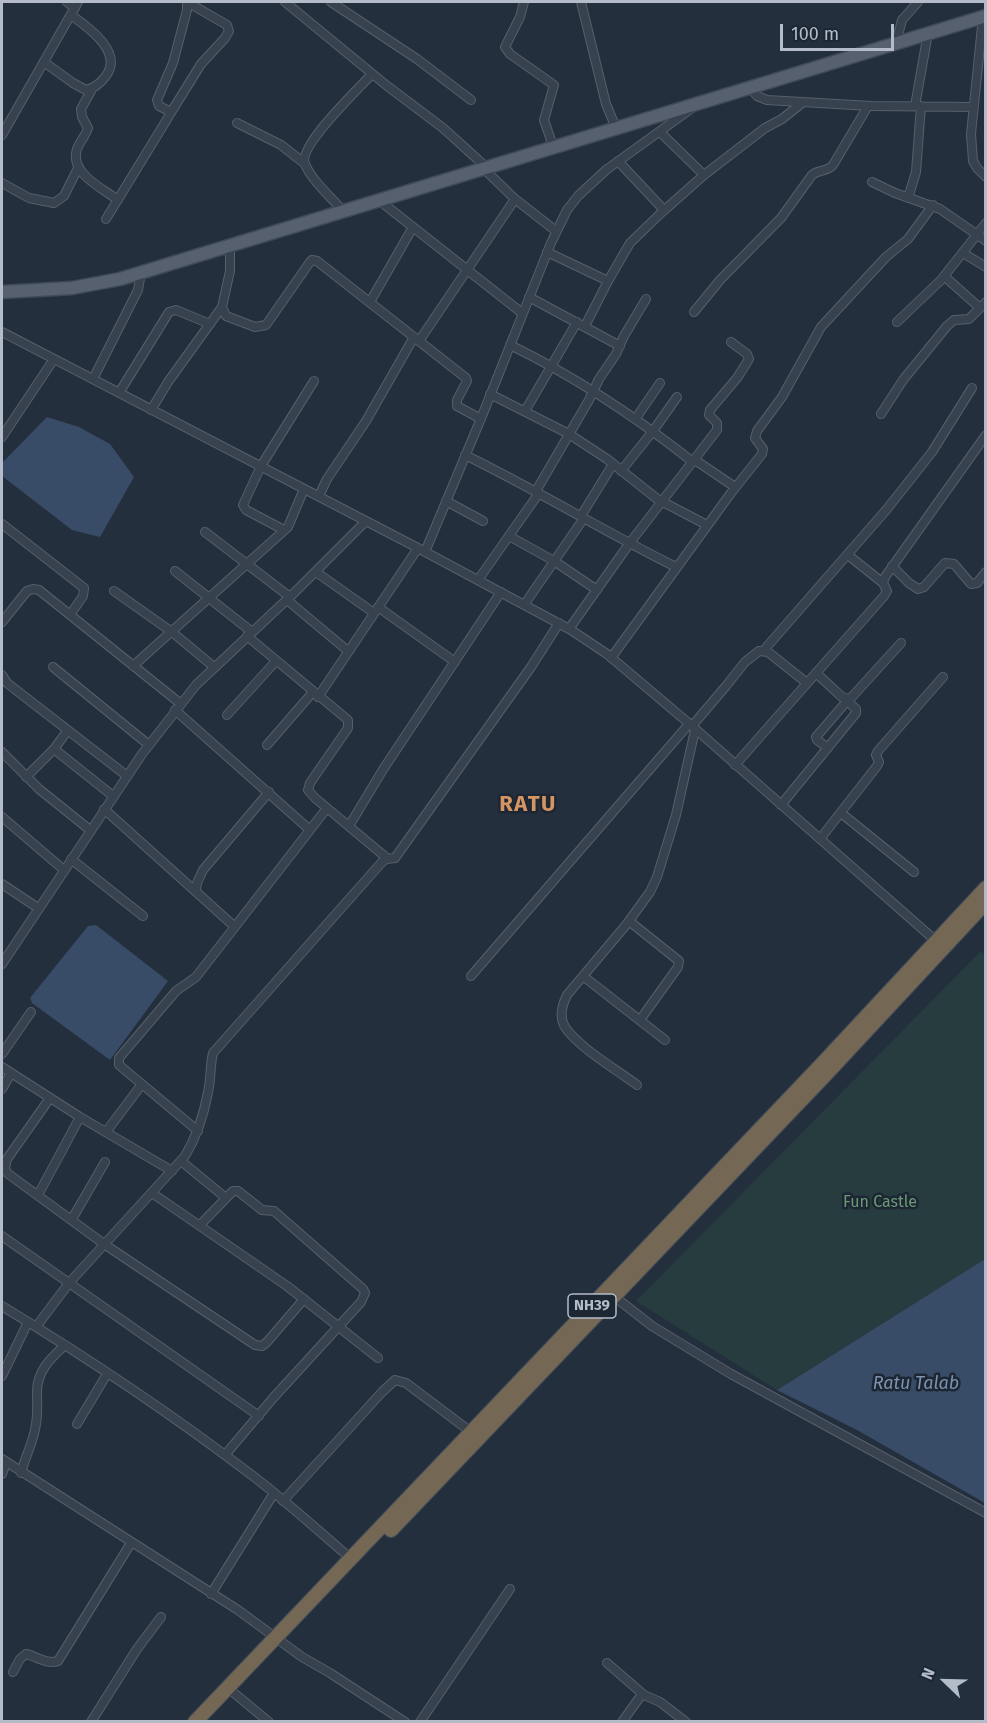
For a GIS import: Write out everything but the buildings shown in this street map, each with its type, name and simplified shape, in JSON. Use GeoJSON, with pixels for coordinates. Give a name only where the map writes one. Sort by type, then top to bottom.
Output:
{"type":"FeatureCollection","features":[{"type":"Feature","properties":{"kind":"highway","name":"NH39"},"geometry":{"type":"LineString","coordinates":[[206,1722],[351,1558],[822,1064],[986,888]]}},
{"type":"Feature","properties":{"kind":"highway","name":"NH39"},"geometry":{"type":"LineString","coordinates":[[195,1722],[279,1640],[615,1297],[986,902]]}},
{"type":"Feature","properties":{"kind":"main road"},"geometry":{"type":"LineString","coordinates":[[2,292],[51,290],[100,284],[141,273],[984,16]]}},
{"type":"Feature","properties":{"kind":"street"},"geometry":{"type":"LineString","coordinates":[[67,2],[75,8],[102,41],[111,61],[107,75],[92,88],[82,106],[81,113],[88,128],[78,147],[76,162],[85,176],[118,200]]}},
{"type":"Feature","properties":{"kind":"street"},"geometry":{"type":"LineString","coordinates":[[170,114],[157,104],[157,100],[173,63],[187,2]]}},
{"type":"Feature","properties":{"kind":"street"},"geometry":{"type":"LineString","coordinates":[[106,219],[201,64],[229,31],[226,25],[187,2]]}},
{"type":"Feature","properties":{"kind":"street"},"geometry":{"type":"LineString","coordinates":[[285,2],[372,74],[443,128],[515,199],[556,231]]}},
{"type":"Feature","properties":{"kind":"street"},"geometry":{"type":"LineString","coordinates":[[331,2],[417,59],[471,100]]}},
{"type":"Feature","properties":{"kind":"street"},"geometry":{"type":"LineString","coordinates":[[524,2],[518,21],[505,47],[510,54],[554,85],[544,120],[553,146]]}},
{"type":"Feature","properties":{"kind":"street"},"geometry":{"type":"LineString","coordinates":[[581,2],[606,104],[616,128]]}},
{"type":"Feature","properties":{"kind":"street"},"geometry":{"type":"LineString","coordinates":[[896,43],[902,20],[916,2]]}},
{"type":"Feature","properties":{"kind":"street"},"geometry":{"type":"LineString","coordinates":[[2,135],[75,8]]}},
{"type":"Feature","properties":{"kind":"street"},"geometry":{"type":"LineString","coordinates":[[984,16],[983,57],[973,107],[971,134],[973,161],[986,177]]}},
{"type":"Feature","properties":{"kind":"street"},"geometry":{"type":"LineString","coordinates":[[908,198],[915,172],[918,106],[928,33]]}},
{"type":"Feature","properties":{"kind":"street"},"geometry":{"type":"LineString","coordinates":[[44,62],[80,88],[92,88]]}},
{"type":"Feature","properties":{"kind":"street"},"geometry":{"type":"LineString","coordinates":[[304,163],[304,156],[312,140],[372,74]]}},
{"type":"Feature","properties":{"kind":"street"},"geometry":{"type":"LineString","coordinates":[[750,87],[753,93],[762,99],[802,103],[973,107]]}},
{"type":"Feature","properties":{"kind":"street"},"geometry":{"type":"LineString","coordinates":[[585,326],[630,243],[704,175],[765,128],[788,116],[802,103]]}},
{"type":"Feature","properties":{"kind":"street"},"geometry":{"type":"LineString","coordinates":[[267,745],[315,694],[421,550],[446,501],[481,419],[556,231],[578,196],[618,161],[696,105]]}},
{"type":"Feature","properties":{"kind":"street"},"geometry":{"type":"LineString","coordinates":[[694,312],[715,285],[781,218],[812,175],[818,171],[828,170],[833,165],[868,106]]}},
{"type":"Feature","properties":{"kind":"street"},"geometry":{"type":"LineString","coordinates":[[237,123],[280,145],[304,163],[343,211]]}},
{"type":"Feature","properties":{"kind":"street"},"geometry":{"type":"LineString","coordinates":[[660,132],[704,175]]}},
{"type":"Feature","properties":{"kind":"street"},"geometry":{"type":"LineString","coordinates":[[618,161],[664,210]]}},
{"type":"Feature","properties":{"kind":"street"},"geometry":{"type":"LineString","coordinates":[[2,183],[29,198],[54,203],[64,196],[78,168]]}},
{"type":"Feature","properties":{"kind":"street"},"geometry":{"type":"LineString","coordinates":[[872,182],[908,198],[933,205],[986,241]]}},
{"type":"Feature","properties":{"kind":"street"},"geometry":{"type":"LineString","coordinates":[[319,496],[327,479],[417,339],[515,199]]}},
{"type":"Feature","properties":{"kind":"street"},"geometry":{"type":"LineString","coordinates":[[380,201],[522,313]]}},
{"type":"Feature","properties":{"kind":"street"},"geometry":{"type":"LineString","coordinates":[[611,658],[735,487],[762,454],[763,449],[755,438],[757,431],[782,397],[821,327],[886,257],[908,239],[933,205]]}},
{"type":"Feature","properties":{"kind":"street"},"geometry":{"type":"LineString","coordinates":[[897,322],[944,276],[986,223]]}},
{"type":"Feature","properties":{"kind":"street"},"geometry":{"type":"LineString","coordinates":[[370,302],[413,227]]}},
{"type":"Feature","properties":{"kind":"street"},"geometry":{"type":"LineString","coordinates":[[151,410],[222,307],[230,271],[230,246]]}},
{"type":"Feature","properties":{"kind":"street"},"geometry":{"type":"LineString","coordinates":[[547,252],[608,281]]}},
{"type":"Feature","properties":{"kind":"street"},"geometry":{"type":"LineString","coordinates":[[963,253],[986,267]]}},
{"type":"Feature","properties":{"kind":"street"},"geometry":{"type":"LineString","coordinates":[[222,307],[223,312],[232,320],[255,327],[266,325],[312,260],[317,261],[467,379],[457,400],[457,406],[481,419]]}},
{"type":"Feature","properties":{"kind":"street"},"geometry":{"type":"LineString","coordinates":[[93,379],[138,290],[141,273]]}},
{"type":"Feature","properties":{"kind":"street"},"geometry":{"type":"LineString","coordinates":[[881,414],[903,380],[951,322],[969,319],[983,305],[944,276]]}},
{"type":"Feature","properties":{"kind":"street"},"geometry":{"type":"LineString","coordinates":[[529,297],[620,346]]}},
{"type":"Feature","properties":{"kind":"street"},"geometry":{"type":"LineString","coordinates":[[478,580],[538,492],[646,299]]}},
{"type":"Feature","properties":{"kind":"street"},"geometry":{"type":"LineString","coordinates":[[119,393],[169,312],[176,310],[210,324]]}},
{"type":"Feature","properties":{"kind":"street"},"geometry":{"type":"LineString","coordinates":[[525,411],[577,322]]}},
{"type":"Feature","properties":{"kind":"street"},"geometry":{"type":"LineString","coordinates":[[2,332],[319,496],[569,629],[611,658],[936,941]]}},
{"type":"Feature","properties":{"kind":"street"},"geometry":{"type":"LineString","coordinates":[[569,629],[629,544],[718,427],[709,415],[710,410],[737,378],[748,359],[747,354],[731,342]]}},
{"type":"Feature","properties":{"kind":"street"},"geometry":{"type":"LineString","coordinates":[[510,345],[552,365],[594,391],[735,487]]}},
{"type":"Feature","properties":{"kind":"street"},"geometry":{"type":"LineString","coordinates":[[2,437],[54,359]]}},
{"type":"Feature","properties":{"kind":"street"},"geometry":{"type":"LineString","coordinates":[[284,530],[243,508],[244,501],[261,466],[314,381]]}},
{"type":"Feature","properties":{"kind":"street"},"geometry":{"type":"LineString","coordinates":[[636,418],[660,383]]}},
{"type":"Feature","properties":{"kind":"street"},"geometry":{"type":"LineString","coordinates":[[764,651],[887,509],[932,452],[972,388]]}},
{"type":"Feature","properties":{"kind":"street"},"geometry":{"type":"LineString","coordinates":[[490,394],[569,434],[613,464],[661,502],[707,525]]}},
{"type":"Feature","properties":{"kind":"street"},"geometry":{"type":"LineString","coordinates":[[621,471],[677,397]]}},
{"type":"Feature","properties":{"kind":"street"},"geometry":{"type":"LineString","coordinates":[[883,583],[892,566],[986,435]]}},
{"type":"Feature","properties":{"kind":"street"},"geometry":{"type":"LineString","coordinates":[[465,454],[538,492],[629,544],[676,567]]}},
{"type":"Feature","properties":{"kind":"street"},"geometry":{"type":"LineString","coordinates":[[524,605],[582,517],[613,464]]}},
{"type":"Feature","properties":{"kind":"street"},"geometry":{"type":"LineString","coordinates":[[133,666],[284,530],[292,520],[304,489]]}},
{"type":"Feature","properties":{"kind":"street"},"geometry":{"type":"LineString","coordinates":[[446,501],[483,521]]}},
{"type":"Feature","properties":{"kind":"street"},"geometry":{"type":"LineString","coordinates":[[2,964],[104,809],[178,707],[214,667],[366,521]]}},
{"type":"Feature","properties":{"kind":"street"},"geometry":{"type":"LineString","coordinates":[[2,524],[84,588],[83,596],[70,615]]}},
{"type":"Feature","properties":{"kind":"street"},"geometry":{"type":"LineString","coordinates":[[205,532],[288,598],[348,651]]}},
{"type":"Feature","properties":{"kind":"street"},"geometry":{"type":"LineString","coordinates":[[509,536],[554,561],[597,590]]}},
{"type":"Feature","properties":{"kind":"street"},"geometry":{"type":"LineString","coordinates":[[735,765],[884,596],[886,589],[883,583],[848,555]]}},
{"type":"Feature","properties":{"kind":"street"},"geometry":{"type":"LineString","coordinates":[[892,566],[918,589],[924,587],[945,563],[954,564],[971,584],[976,583],[986,572]]}},
{"type":"Feature","properties":{"kind":"street"},"geometry":{"type":"LineString","coordinates":[[175,571],[209,598],[276,661],[349,723],[342,738],[309,786],[309,792],[388,859]]}},
{"type":"Feature","properties":{"kind":"street"},"geometry":{"type":"LineString","coordinates":[[315,572],[455,662]]}},
{"type":"Feature","properties":{"kind":"street"},"geometry":{"type":"LineString","coordinates":[[2,622],[27,591],[39,590],[133,666],[310,830]]}},
{"type":"Feature","properties":{"kind":"street"},"geometry":{"type":"LineString","coordinates":[[114,591],[172,632],[214,667]]}},
{"type":"Feature","properties":{"kind":"street"},"geometry":{"type":"LineString","coordinates":[[349,826],[384,768],[501,592]]}},
{"type":"Feature","properties":{"kind":"street"},"geometry":{"type":"LineString","coordinates":[[36,1327],[68,1284],[181,1161],[193,1143],[208,1092],[213,1053],[363,882],[382,862],[392,860],[397,855],[559,624]]}},
{"type":"Feature","properties":{"kind":"street"},"geometry":{"type":"LineString","coordinates":[[828,748],[816,737],[846,700],[854,697],[901,643]]}},
{"type":"Feature","properties":{"kind":"street"},"geometry":{"type":"LineString","coordinates":[[471,976],[692,727],[750,656],[754,653],[768,652],[807,683]]}},
{"type":"Feature","properties":{"kind":"street"},"geometry":{"type":"LineString","coordinates":[[227,714],[276,661]]}},
{"type":"Feature","properties":{"kind":"street"},"geometry":{"type":"LineString","coordinates":[[53,667],[149,745]]}},
{"type":"Feature","properties":{"kind":"street"},"geometry":{"type":"LineString","coordinates":[[782,806],[856,713],[856,709],[816,673]]}},
{"type":"Feature","properties":{"kind":"street"},"geometry":{"type":"LineString","coordinates":[[2,675],[7,683],[127,776]]}},
{"type":"Feature","properties":{"kind":"street"},"geometry":{"type":"LineString","coordinates":[[820,839],[877,766],[878,751],[943,677]]}},
{"type":"Feature","properties":{"kind":"street"},"geometry":{"type":"LineString","coordinates":[[637,1085],[583,1046],[565,1027],[562,1005],[567,995],[629,921],[650,892],[657,877],[676,815],[692,727]]}},
{"type":"Feature","properties":{"kind":"street"},"geometry":{"type":"LineString","coordinates":[[26,777],[54,749],[68,730]]}},
{"type":"Feature","properties":{"kind":"street"},"geometry":{"type":"LineString","coordinates":[[54,749],[113,796]]}},
{"type":"Feature","properties":{"kind":"street"},"geometry":{"type":"LineString","coordinates":[[2,752],[26,777],[90,830]]}},
{"type":"Feature","properties":{"kind":"street"},"geometry":{"type":"LineString","coordinates":[[196,891],[203,870],[269,792]]}},
{"type":"Feature","properties":{"kind":"street"},"geometry":{"type":"LineString","coordinates":[[198,1131],[119,1065],[119,1058],[176,991],[196,977],[327,808]]}},
{"type":"Feature","properties":{"kind":"street"},"geometry":{"type":"LineString","coordinates":[[104,809],[235,927]]}},
{"type":"Feature","properties":{"kind":"street"},"geometry":{"type":"LineString","coordinates":[[841,813],[914,872]]}},
{"type":"Feature","properties":{"kind":"street"},"geometry":{"type":"LineString","coordinates":[[2,817],[63,870]]}},
{"type":"Feature","properties":{"kind":"street"},"geometry":{"type":"LineString","coordinates":[[71,859],[143,916]]}},
{"type":"Feature","properties":{"kind":"street"},"geometry":{"type":"LineString","coordinates":[[2,884],[38,908]]}},
{"type":"Feature","properties":{"kind":"street"},"geometry":{"type":"LineString","coordinates":[[629,921],[679,961],[678,967],[639,1020]]}},
{"type":"Feature","properties":{"kind":"street"},"geometry":{"type":"LineString","coordinates":[[583,976],[665,1040]]}},
{"type":"Feature","properties":{"kind":"street"},"geometry":{"type":"LineString","coordinates":[[2,1054],[32,1012]]}},
{"type":"Feature","properties":{"kind":"street"},"geometry":{"type":"LineString","coordinates":[[2,1067],[80,1117],[172,1170]]}},
{"type":"Feature","properties":{"kind":"street"},"geometry":{"type":"LineString","coordinates":[[2,1089],[10,1073]]}},
{"type":"Feature","properties":{"kind":"street"},"geometry":{"type":"LineString","coordinates":[[106,1132],[142,1084]]}},
{"type":"Feature","properties":{"kind":"street"},"geometry":{"type":"LineString","coordinates":[[50,1098],[4,1159],[7,1173],[104,1244],[255,1345],[262,1346],[267,1342],[304,1299]]}},
{"type":"Feature","properties":{"kind":"street"},"geometry":{"type":"LineString","coordinates":[[38,1195],[80,1117]]}},
{"type":"Feature","properties":{"kind":"street"},"geometry":{"type":"LineString","coordinates":[[181,1161],[226,1198]]}},
{"type":"Feature","properties":{"kind":"street"},"geometry":{"type":"LineString","coordinates":[[72,1219],[105,1162]]}},
{"type":"Feature","properties":{"kind":"street"},"geometry":{"type":"LineString","coordinates":[[200,1225],[233,1191],[238,1191],[262,1210],[274,1211],[365,1293],[362,1302],[225,1455]]}},
{"type":"Feature","properties":{"kind":"street"},"geometry":{"type":"LineString","coordinates":[[152,1193],[304,1299],[378,1358]]}},
{"type":"Feature","properties":{"kind":"street"},"geometry":{"type":"LineString","coordinates":[[2,1236],[259,1416]]}},
{"type":"Feature","properties":{"kind":"street"},"geometry":{"type":"LineString","coordinates":[[615,1297],[652,1326],[732,1374],[986,1513]]}},
{"type":"Feature","properties":{"kind":"street"},"geometry":{"type":"LineString","coordinates":[[2,1306],[225,1455],[351,1558]]}},
{"type":"Feature","properties":{"kind":"street"},"geometry":{"type":"LineString","coordinates":[[2,1376],[28,1322]]}},
{"type":"Feature","properties":{"kind":"street"},"geometry":{"type":"LineString","coordinates":[[21,1473],[36,1429],[37,1390],[41,1373],[46,1362],[64,1346]]}},
{"type":"Feature","properties":{"kind":"street"},"geometry":{"type":"LineString","coordinates":[[77,1424],[107,1374]]}},
{"type":"Feature","properties":{"kind":"street"},"geometry":{"type":"LineString","coordinates":[[283,1501],[395,1380],[406,1383],[471,1432]]}},
{"type":"Feature","properties":{"kind":"street"},"geometry":{"type":"LineString","coordinates":[[2,1474],[4,1461],[238,1610],[302,1657],[330,1672],[405,1722]]}},
{"type":"Feature","properties":{"kind":"street"},"geometry":{"type":"LineString","coordinates":[[211,1594],[274,1493]]}},
{"type":"Feature","properties":{"kind":"street"},"geometry":{"type":"LineString","coordinates":[[13,1672],[20,1659],[26,1654],[54,1663],[57,1661],[131,1543]]}},
{"type":"Feature","properties":{"kind":"street"},"geometry":{"type":"LineString","coordinates":[[420,1722],[510,1589]]}},
{"type":"Feature","properties":{"kind":"street"},"geometry":{"type":"LineString","coordinates":[[91,1722],[137,1648],[160,1617]]}},
{"type":"Feature","properties":{"kind":"street"},"geometry":{"type":"LineString","coordinates":[[607,1664],[644,1695],[660,1702],[686,1722]]}},
{"type":"Feature","properties":{"kind":"street"},"geometry":{"type":"LineString","coordinates":[[234,1693],[269,1722]]}},
{"type":"Feature","properties":{"kind":"street"},"geometry":{"type":"LineString","coordinates":[[622,1722],[636,1701],[644,1695]]}},
{"type":"Feature","properties":{"kind":"green space","name":"Fun Castle"},"geometry":{"type":"Polygon","coordinates":[[[981,951],[985,956],[985,1259],[777,1390],[636,1301],[981,951]]]}},
{"type":"Feature","properties":{"kind":"water"},"geometry":{"type":"Polygon","coordinates":[[[47,417],[79,427],[110,444],[134,477],[100,537],[72,530],[2,476],[2,463],[47,417]]]}},
{"type":"Feature","properties":{"kind":"water"},"geometry":{"type":"Polygon","coordinates":[[[96,925],[168,981],[110,1060],[32,1003],[30,998],[88,926],[96,925]]]}},
{"type":"Feature","properties":{"kind":"water","name":"Ratu Talab"},"geometry":{"type":"Polygon","coordinates":[[[985,1259],[985,1503],[857,1430],[777,1390],[985,1259]]]}},
{"type":"Feature","properties":{"kind":"district","name":"RATU"},"geometry":{"type":"Point","coordinates":[528,805]}}]}
